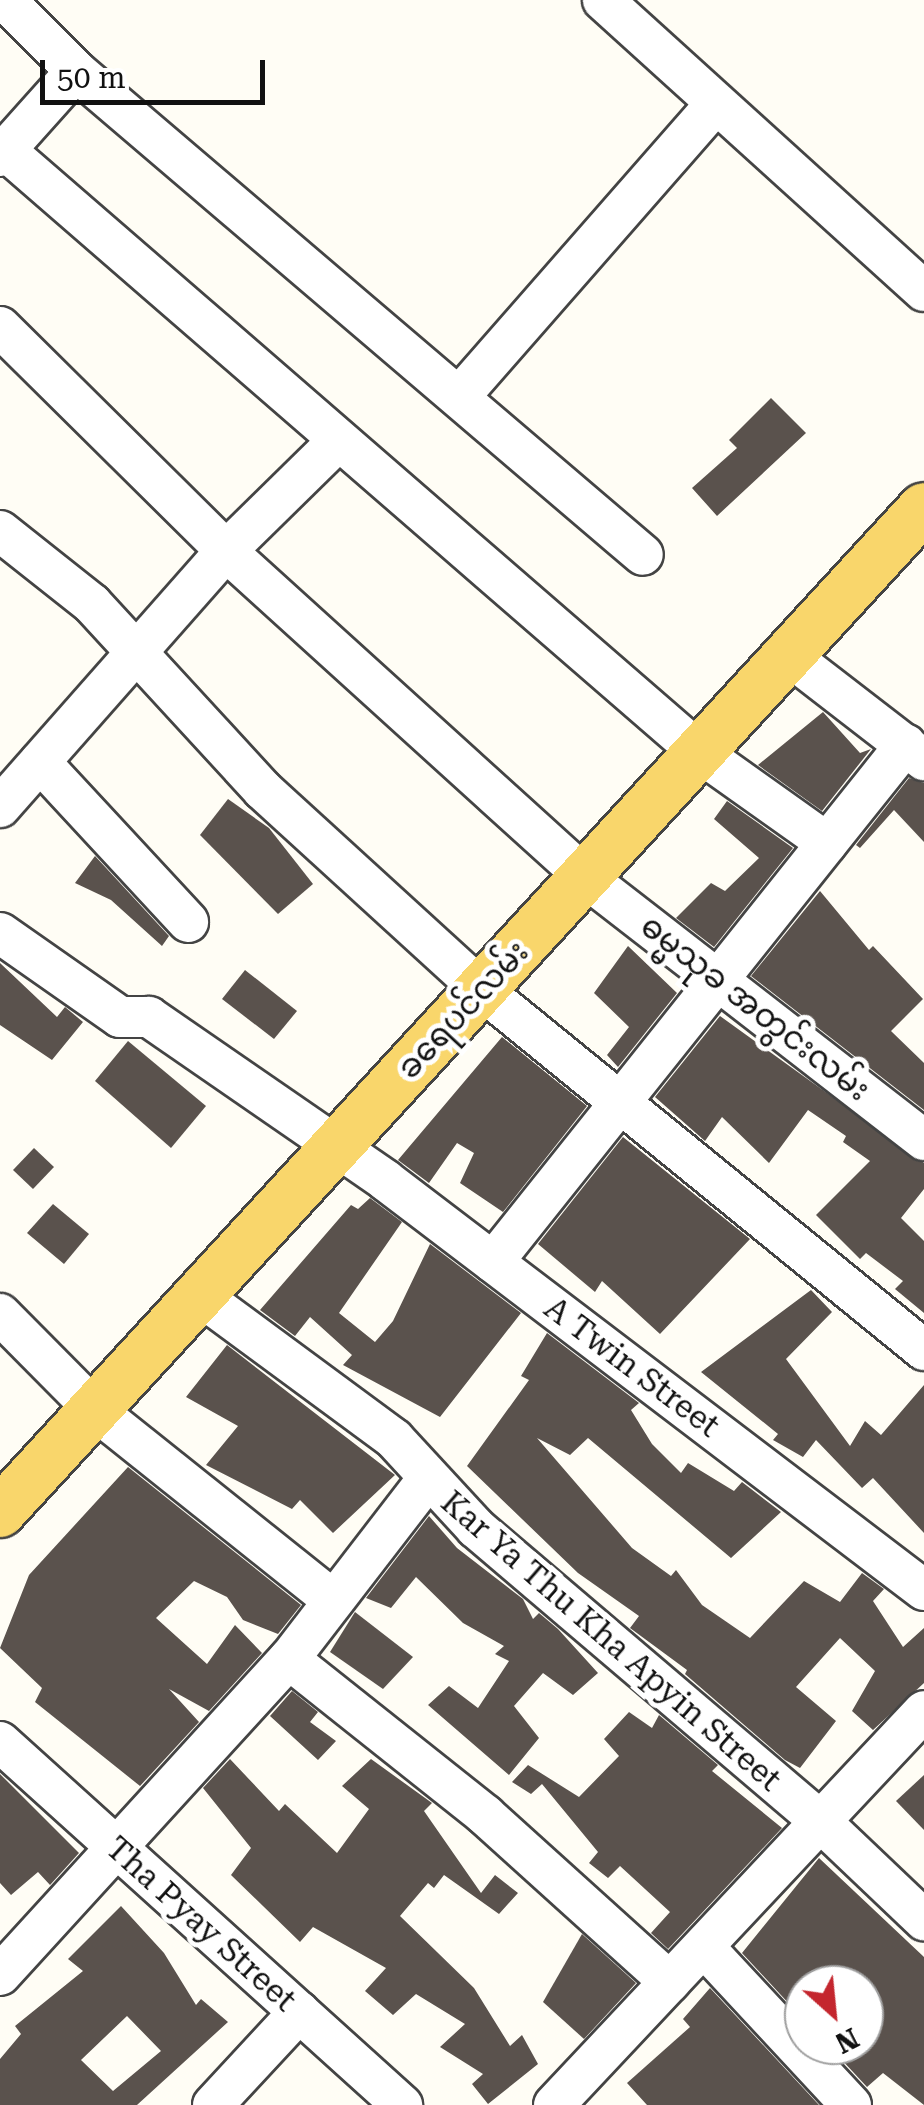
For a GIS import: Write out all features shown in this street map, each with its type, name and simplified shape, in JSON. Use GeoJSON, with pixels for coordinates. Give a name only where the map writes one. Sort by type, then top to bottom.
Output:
{"type":"FeatureCollection","features":[{"type":"Feature","properties":{"kind":"main road","name":"ခရေပင်လမ်း"},"geometry":{"type":"LineString","coordinates":[[0,1512],[924,508]]}},
{"type":"Feature","properties":{"kind":"street"},"geometry":{"type":"LineString","coordinates":[[5,0],[192,177],[460,397],[643,555]]}},
{"type":"Feature","properties":{"kind":"street"},"geometry":{"type":"LineString","coordinates":[[603,0],[924,290]]}},
{"type":"Feature","properties":{"kind":"street"},"geometry":{"type":"LineString","coordinates":[[76,71],[2,153],[699,752],[827,843]]}},
{"type":"Feature","properties":{"kind":"street"},"geometry":{"type":"LineString","coordinates":[[460,397],[716,103]]}},
{"type":"Feature","properties":{"kind":"street","name":"ဓမ္မသုခ အတွင်းလမ်း"},"geometry":{"type":"LineString","coordinates":[[0,327],[226,551],[585,877],[924,1140]]}},
{"type":"Feature","properties":{"kind":"street"},"geometry":{"type":"LineString","coordinates":[[188,922],[14,783],[140,651],[226,551],[338,441]]}},
{"type":"Feature","properties":{"kind":"street"},"geometry":{"type":"LineString","coordinates":[[0,530],[140,651],[263,790],[482,990],[924,1350]]}},
{"type":"Feature","properties":{"kind":"street"},"geometry":{"type":"LineString","coordinates":[[493,1262],[618,1099],[827,843],[915,752],[788,656]]}},
{"type":"Feature","properties":{"kind":"street","name":"A Twin Street"},"geometry":{"type":"LineString","coordinates":[[0,934],[120,1018],[149,1017],[337,1147],[924,1590]]}},
{"type":"Feature","properties":{"kind":"street","name":"Kar Ya Thu Kha Apyin Street"},"geometry":{"type":"LineString","coordinates":[[199,1295],[394,1439],[427,1480],[820,1822],[924,1920]]}},
{"type":"Feature","properties":{"kind":"street"},"geometry":{"type":"LineString","coordinates":[[0,1314],[95,1410],[333,1600]]}},
{"type":"Feature","properties":{"kind":"street"},"geometry":{"type":"LineString","coordinates":[[0,1975],[289,1659],[427,1480]]}},
{"type":"Feature","properties":{"kind":"street"},"geometry":{"type":"LineString","coordinates":[[289,1659],[485,1815],[670,1982]]}},
{"type":"Feature","properties":{"kind":"street"},"geometry":{"type":"LineString","coordinates":[[577,2097],[670,1982],[924,1711]]}},
{"type":"Feature","properties":{"kind":"street","name":"Tha Pyay Street"},"geometry":{"type":"LineString","coordinates":[[0,1742],[402,2105]]}},
{"type":"Feature","properties":{"kind":"street"},"geometry":{"type":"LineString","coordinates":[[704,1947],[851,2105]]}},
{"type":"Feature","properties":{"kind":"street"},"geometry":{"type":"LineString","coordinates":[[213,2105],[299,2012]]}},
{"type":"Feature","properties":{"kind":"building"},"geometry":{"type":"Polygon","coordinates":[[[771,398],[806,433],[717,516],[692,488],[737,448],[729,440],[771,398]]]}},
{"type":"Feature","properties":{"kind":"building"},"geometry":{"type":"Polygon","coordinates":[[[823,712],[860,753],[871,749],[822,811],[758,765],[823,712]]]}},
{"type":"Feature","properties":{"kind":"building"},"geometry":{"type":"Polygon","coordinates":[[[909,778],[924,783],[924,842],[894,810],[860,848],[856,845],[909,778]]]}},
{"type":"Feature","properties":{"kind":"building"},"geometry":{"type":"Polygon","coordinates":[[[228,799],[269,828],[313,884],[278,914],[200,835],[228,799]]]}},
{"type":"Feature","properties":{"kind":"building"},"geometry":{"type":"Polygon","coordinates":[[[727,801],[793,848],[714,947],[676,918],[711,883],[725,891],[759,858],[714,819],[727,801]]]}},
{"type":"Feature","properties":{"kind":"building"},"geometry":{"type":"Polygon","coordinates":[[[95,856],[169,936],[162,946],[111,900],[75,883],[95,856]]]}},
{"type":"Feature","properties":{"kind":"building"},"geometry":{"type":"Polygon","coordinates":[[[820,891],[869,950],[873,946],[923,999],[891,1031],[924,1063],[924,1110],[751,976],[820,891]]]}},
{"type":"Feature","properties":{"kind":"building"},"geometry":{"type":"Polygon","coordinates":[[[628,946],[677,993],[618,1067],[607,1055],[629,1027],[594,993],[628,946]]]}},
{"type":"Feature","properties":{"kind":"building"},"geometry":{"type":"Polygon","coordinates":[[[0,963],[57,1017],[65,1007],[83,1022],[52,1060],[0,1025],[0,963]]]}},
{"type":"Feature","properties":{"kind":"building"},"geometry":{"type":"Polygon","coordinates":[[[245,970],[297,1011],[274,1039],[222,999],[245,970]]]}},
{"type":"Feature","properties":{"kind":"building"},"geometry":{"type":"Polygon","coordinates":[[[720,1016],[924,1163],[924,1189],[901,1218],[924,1241],[924,1313],[895,1289],[903,1281],[866,1253],[860,1259],[816,1215],[870,1161],[843,1142],[846,1136],[808,1110],[769,1163],[722,1117],[705,1141],[655,1097],[720,1016]]]}},
{"type":"Feature","properties":{"kind":"building"},"geometry":{"type":"Polygon","coordinates":[[[502,1037],[587,1106],[503,1212],[460,1183],[474,1153],[457,1143],[429,1183],[398,1160],[502,1037]]]}},
{"type":"Feature","properties":{"kind":"building"},"geometry":{"type":"Polygon","coordinates":[[[128,1041],[206,1106],[171,1148],[95,1081],[128,1041]]]}},
{"type":"Feature","properties":{"kind":"building"},"geometry":{"type":"Polygon","coordinates":[[[623,1137],[750,1239],[660,1334],[602,1281],[595,1292],[538,1244],[623,1137]]]}},
{"type":"Feature","properties":{"kind":"building"},"geometry":{"type":"Polygon","coordinates":[[[34,1148],[54,1167],[33,1189],[13,1170],[34,1148]]]}},
{"type":"Feature","properties":{"kind":"building"},"geometry":{"type":"Polygon","coordinates":[[[370,1198],[402,1222],[339,1313],[375,1342],[393,1321],[430,1244],[521,1313],[440,1417],[343,1365],[352,1355],[310,1317],[295,1336],[260,1310],[351,1205],[358,1209],[370,1198]]]}},
{"type":"Feature","properties":{"kind":"building"},"geometry":{"type":"Polygon","coordinates":[[[53,1204],[89,1234],[64,1264],[27,1233],[53,1204]]]}},
{"type":"Feature","properties":{"kind":"building"},"geometry":{"type":"Polygon","coordinates":[[[811,1290],[832,1312],[786,1359],[850,1446],[865,1421],[881,1435],[924,1385],[924,1533],[873,1478],[862,1488],[816,1440],[803,1457],[773,1440],[778,1434],[701,1372],[811,1290]]]}},
{"type":"Feature","properties":{"kind":"building"},"geometry":{"type":"Polygon","coordinates":[[[547,1333],[639,1403],[631,1410],[652,1444],[681,1473],[688,1463],[734,1491],[742,1482],[781,1512],[731,1558],[588,1438],[570,1455],[537,1438],[632,1548],[671,1576],[676,1570],[702,1605],[750,1638],[804,1581],[840,1602],[862,1573],[884,1589],[873,1601],[903,1647],[924,1628],[924,1683],[873,1730],[852,1711],[875,1671],[840,1638],[796,1687],[836,1721],[800,1768],[785,1760],[685,1674],[687,1670],[630,1628],[639,1616],[578,1573],[467,1466],[529,1380],[521,1376],[547,1333]]]}},
{"type":"Feature","properties":{"kind":"building"},"geometry":{"type":"Polygon","coordinates":[[[227,1345],[395,1475],[333,1533],[300,1500],[292,1509],[206,1465],[238,1426],[186,1397],[227,1345]]]}},
{"type":"Feature","properties":{"kind":"building"},"geometry":{"type":"Polygon","coordinates":[[[128,1467],[301,1605],[278,1634],[243,1620],[227,1597],[194,1581],[156,1618],[207,1664],[235,1625],[262,1653],[209,1711],[169,1689],[199,1722],[140,1786],[35,1702],[42,1688],[0,1648],[29,1575],[128,1467]]]}},
{"type":"Feature","properties":{"kind":"building"},"geometry":{"type":"Polygon","coordinates":[[[429,1516],[457,1548],[523,1599],[533,1619],[539,1613],[558,1629],[598,1673],[573,1695],[543,1673],[514,1706],[539,1738],[509,1775],[428,1705],[449,1686],[478,1708],[509,1661],[495,1654],[504,1646],[463,1623],[416,1577],[391,1608],[366,1598],[429,1516]]]}},
{"type":"Feature","properties":{"kind":"building"},"geometry":{"type":"Polygon","coordinates":[[[355,1612],[413,1657],[383,1689],[330,1652],[355,1612]]]}},
{"type":"Feature","properties":{"kind":"building"},"geometry":{"type":"Polygon","coordinates":[[[292,1691],[318,1712],[310,1722],[336,1741],[318,1760],[270,1716],[292,1691]]]}},
{"type":"Feature","properties":{"kind":"building"},"geometry":{"type":"Polygon","coordinates":[[[629,1712],[652,1728],[659,1715],[718,1765],[712,1771],[782,1828],[668,1949],[651,1933],[670,1912],[620,1866],[608,1878],[589,1863],[598,1852],[542,1784],[531,1794],[512,1782],[528,1765],[579,1797],[619,1756],[604,1739],[629,1712]]]}},
{"type":"Feature","properties":{"kind":"building"},"geometry":{"type":"Polygon","coordinates":[[[230,1759],[279,1811],[285,1804],[337,1853],[369,1809],[342,1786],[371,1759],[432,1803],[424,1811],[481,1893],[495,1875],[518,1893],[499,1914],[444,1875],[434,1888],[428,1883],[400,1916],[474,1988],[510,2046],[522,2035],[538,2064],[488,2104],[472,2084],[483,2074],[440,2047],[465,2024],[416,1994],[393,2015],[365,1991],[386,1968],[313,1927],[300,1942],[231,1875],[251,1848],[203,1788],[230,1759]]]}},
{"type":"Feature","properties":{"kind":"building"},"geometry":{"type":"Polygon","coordinates":[[[0,1774],[79,1853],[50,1885],[38,1872],[11,1895],[0,1883],[0,1774]]]}},
{"type":"Feature","properties":{"kind":"building"},"geometry":{"type":"Polygon","coordinates":[[[924,1775],[924,1830],[896,1801],[924,1775]]]}},
{"type":"Feature","properties":{"kind":"building"},"geometry":{"type":"Polygon","coordinates":[[[819,1858],[924,1957],[924,2105],[883,2073],[867,2087],[847,2065],[884,2065],[884,1965],[784,1965],[784,1998],[742,1953],[819,1858]]]}},
{"type":"Feature","properties":{"kind":"building"},"geometry":{"type":"Polygon","coordinates":[[[121,1906],[164,1953],[196,2005],[201,1999],[228,2022],[137,2105],[0,2105],[0,2059],[21,2034],[15,2026],[83,1971],[68,1959],[121,1906]],[[127,2016],[81,2060],[113,2091],[161,2051],[127,2016]]]}},
{"type":"Feature","properties":{"kind":"building"},"geometry":{"type":"Polygon","coordinates":[[[582,1934],[636,1983],[584,2039],[543,2002],[582,1934]]]}},
{"type":"Feature","properties":{"kind":"building"},"geometry":{"type":"Polygon","coordinates":[[[710,1988],[819,2105],[647,2105],[627,2083],[690,2027],[683,2019],[710,1988]]]}}]}
